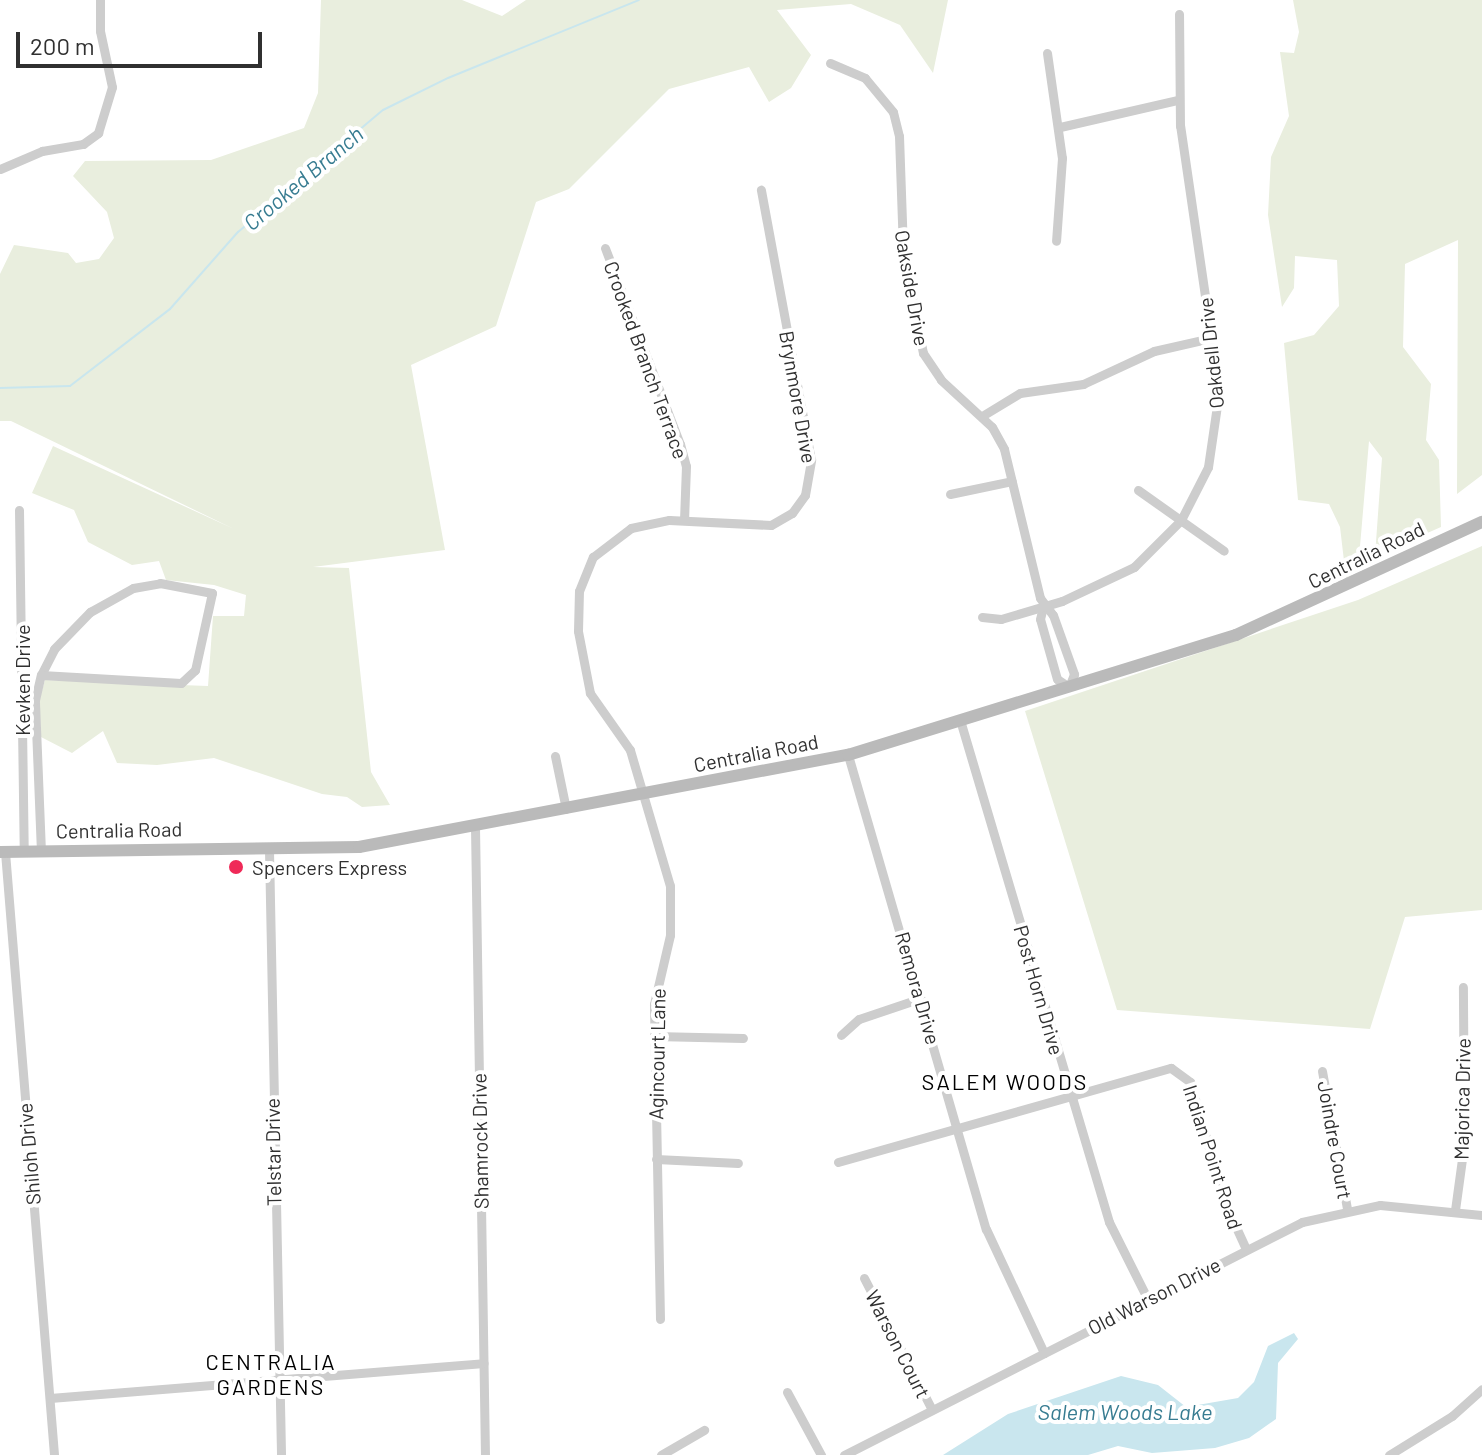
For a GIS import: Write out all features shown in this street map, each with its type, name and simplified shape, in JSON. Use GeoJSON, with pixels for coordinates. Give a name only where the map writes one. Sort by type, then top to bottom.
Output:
{"type":"FeatureCollection","features":[{"type":"Feature","properties":{"kind":"main road","name":"Centralia Road"},"geometry":{"type":"LineString","coordinates":[[2,852],[359,847],[848,755],[1257,627],[1482,522]]}},
{"type":"Feature","properties":{"kind":"street"},"geometry":{"type":"LineString","coordinates":[[0,169],[42,151],[83,144],[98,133],[112,87],[100,31],[100,0]]}},
{"type":"Feature","properties":{"kind":"street","name":"Oakdell Drive"},"geometry":{"type":"LineString","coordinates":[[982,617],[1001,619],[1043,607],[1121,576],[1150,555],[1181,520],[1204,478],[1217,432],[1219,392],[1178,100],[1179,14]]}},
{"type":"Feature","properties":{"kind":"street"},"geometry":{"type":"LineString","coordinates":[[1047,53],[1060,127],[1056,241]]}},
{"type":"Feature","properties":{"kind":"street","name":"Oakside Drive"},"geometry":{"type":"LineString","coordinates":[[830,63],[865,78],[893,112],[899,136],[903,252],[923,353],[941,380],[982,416],[1004,449],[1043,607],[1040,619],[1057,679],[1069,687],[1074,674],[1053,615],[1043,607]]}},
{"type":"Feature","properties":{"kind":"street"},"geometry":{"type":"LineString","coordinates":[[1060,127],[1178,100]]}},
{"type":"Feature","properties":{"kind":"street","name":"Brynmore Drive"},"geometry":{"type":"LineString","coordinates":[[641,795],[630,750],[590,693],[578,631],[579,591],[593,557],[611,539],[651,522],[684,520],[771,525],[792,513],[809,486],[811,460],[761,190]]}},
{"type":"Feature","properties":{"kind":"street","name":"Crooked Branch Terrace"},"geometry":{"type":"LineString","coordinates":[[605,248],[680,444],[686,466],[684,520]]}},
{"type":"Feature","properties":{"kind":"street"},"geometry":{"type":"LineString","coordinates":[[982,416],[1020,393],[1083,384],[1154,351],[1211,338]]}},
{"type":"Feature","properties":{"kind":"street"},"geometry":{"type":"LineString","coordinates":[[950,494],[1012,481]]}},
{"type":"Feature","properties":{"kind":"street"},"geometry":{"type":"LineString","coordinates":[[1138,490],[1224,551]]}},
{"type":"Feature","properties":{"kind":"street","name":"Kevken Drive"},"geometry":{"type":"LineString","coordinates":[[19,510],[24,852]]}},
{"type":"Feature","properties":{"kind":"street"},"geometry":{"type":"LineString","coordinates":[[41,675],[181,683],[195,670],[212,593],[160,583],[118,594],[66,633],[41,675],[35,713],[41,852]]}},
{"type":"Feature","properties":{"kind":"street","name":"Post Horn Drive"},"geometry":{"type":"LineString","coordinates":[[960,720],[1109,1222],[1148,1300]]}},
{"type":"Feature","properties":{"kind":"street","name":"Remora Drive"},"geometry":{"type":"LineString","coordinates":[[848,755],[996,1257],[1044,1353]]}},
{"type":"Feature","properties":{"kind":"street"},"geometry":{"type":"LineString","coordinates":[[555,756],[566,809]]}},
{"type":"Feature","properties":{"kind":"street","name":"Agincourt Lane"},"geometry":{"type":"LineString","coordinates":[[641,795],[666,866],[671,901],[654,1036],[660,1319]]}},
{"type":"Feature","properties":{"kind":"street","name":"Shamrock Drive"},"geometry":{"type":"LineString","coordinates":[[475,827],[485,1455]]}},
{"type":"Feature","properties":{"kind":"street","name":"Telstar Drive"},"geometry":{"type":"LineString","coordinates":[[269,850],[277,1379],[281,1455]]}},
{"type":"Feature","properties":{"kind":"street","name":"Shiloh Drive"},"geometry":{"type":"LineString","coordinates":[[2,852],[54,1455]]}},
{"type":"Feature","properties":{"kind":"street","name":"Majorica Drive"},"geometry":{"type":"LineString","coordinates":[[1455,1210],[1464,1144],[1463,987]]}},
{"type":"Feature","properties":{"kind":"street"},"geometry":{"type":"LineString","coordinates":[[841,1035],[859,1019],[921,998]]}},
{"type":"Feature","properties":{"kind":"street"},"geometry":{"type":"LineString","coordinates":[[654,1036],[743,1038]]}},
{"type":"Feature","properties":{"kind":"street","name":"Indian Point Road"},"geometry":{"type":"LineString","coordinates":[[1070,1092],[1164,1067],[1177,1069],[1190,1082],[1225,1203],[1246,1249]]}},
{"type":"Feature","properties":{"kind":"street","name":"Joindre Court"},"geometry":{"type":"LineString","coordinates":[[1322,1071],[1347,1209]]}},
{"type":"Feature","properties":{"kind":"street"},"geometry":{"type":"LineString","coordinates":[[838,1162],[1070,1092]]}},
{"type":"Feature","properties":{"kind":"street"},"geometry":{"type":"LineString","coordinates":[[656,1159],[738,1163]]}},
{"type":"Feature","properties":{"kind":"street","name":"Old Warson Drive"},"geometry":{"type":"LineString","coordinates":[[844,1455],[1302,1222],[1347,1209],[1398,1204],[1482,1215]]}},
{"type":"Feature","properties":{"kind":"street","name":"Warson Court"},"geometry":{"type":"LineString","coordinates":[[864,1278],[932,1410]]}},
{"type":"Feature","properties":{"kind":"street"},"geometry":{"type":"LineString","coordinates":[[50,1398],[484,1363]]}},
{"type":"Feature","properties":{"kind":"street"},"geometry":{"type":"LineString","coordinates":[[1389,1455],[1452,1416],[1482,1389]]}},
{"type":"Feature","properties":{"kind":"street"},"geometry":{"type":"LineString","coordinates":[[787,1392],[821,1455]]}},
{"type":"Feature","properties":{"kind":"street"},"geometry":{"type":"LineString","coordinates":[[661,1455],[704,1430]]}},
{"type":"Feature","properties":{"kind":"green space"},"geometry":{"type":"Polygon","coordinates":[[[321,0],[462,0],[502,16],[526,0],[948,0],[933,73],[900,25],[851,4],[777,10],[811,55],[791,88],[769,102],[749,67],[669,89],[569,189],[536,202],[496,326],[411,365],[445,550],[313,567],[349,568],[371,772],[390,805],[362,807],[347,797],[322,794],[214,758],[157,765],[117,763],[103,731],[72,753],[41,737],[39,701],[45,680],[208,686],[213,616],[244,616],[246,595],[214,585],[166,580],[159,561],[132,565],[88,542],[74,510],[32,493],[53,446],[234,529],[11,421],[0,421],[0,274],[14,245],[68,253],[76,263],[99,259],[114,238],[107,212],[73,176],[85,161],[211,160],[304,128],[318,93],[321,0]]]}},
{"type":"Feature","properties":{"kind":"green space"},"geometry":{"type":"Polygon","coordinates":[[[1293,0],[1482,0],[1482,475],[1457,494],[1458,240],[1405,264],[1403,347],[1431,384],[1426,440],[1439,460],[1441,527],[1375,556],[1382,458],[1369,441],[1358,570],[1346,578],[1340,527],[1329,504],[1298,500],[1284,343],[1314,335],[1339,306],[1337,260],[1295,256],[1294,288],[1282,307],[1268,215],[1271,157],[1289,116],[1280,52],[1294,53],[1299,32],[1293,0]]]}},
{"type":"Feature","properties":{"kind":"green space"},"geometry":{"type":"Polygon","coordinates":[[[1482,546],[1482,910],[1405,917],[1370,1029],[1117,1010],[1025,711],[1358,600],[1482,546]]]}},
{"type":"Feature","properties":{"kind":"water","name":"Salem Woods Lake"},"geometry":{"type":"Polygon","coordinates":[[[1294,1333],[1298,1339],[1278,1363],[1276,1419],[1249,1438],[1215,1448],[1152,1453],[1118,1446],[1088,1455],[943,1455],[1008,1414],[1121,1376],[1158,1385],[1186,1407],[1238,1398],[1254,1382],[1268,1346],[1294,1333]]]}},
{"type":"Feature","properties":{"kind":"waterway","name":"Crooked Branch"},"geometry":{"type":"LineString","coordinates":[[0,388],[70,386],[170,309],[238,232],[383,110],[448,78],[639,0]]}},
{"type":"Feature","properties":{"kind":"place","name":"Spencers Express"},"geometry":{"type":"Point","coordinates":[236,867]}},
{"type":"Feature","properties":{"kind":"district","name":"SALEM WOODS"},"geometry":{"type":"Point","coordinates":[1005,1082]}},
{"type":"Feature","properties":{"kind":"district","name":"CENTRALIA GARDENS"},"geometry":{"type":"Point","coordinates":[271,1374]}}]}
